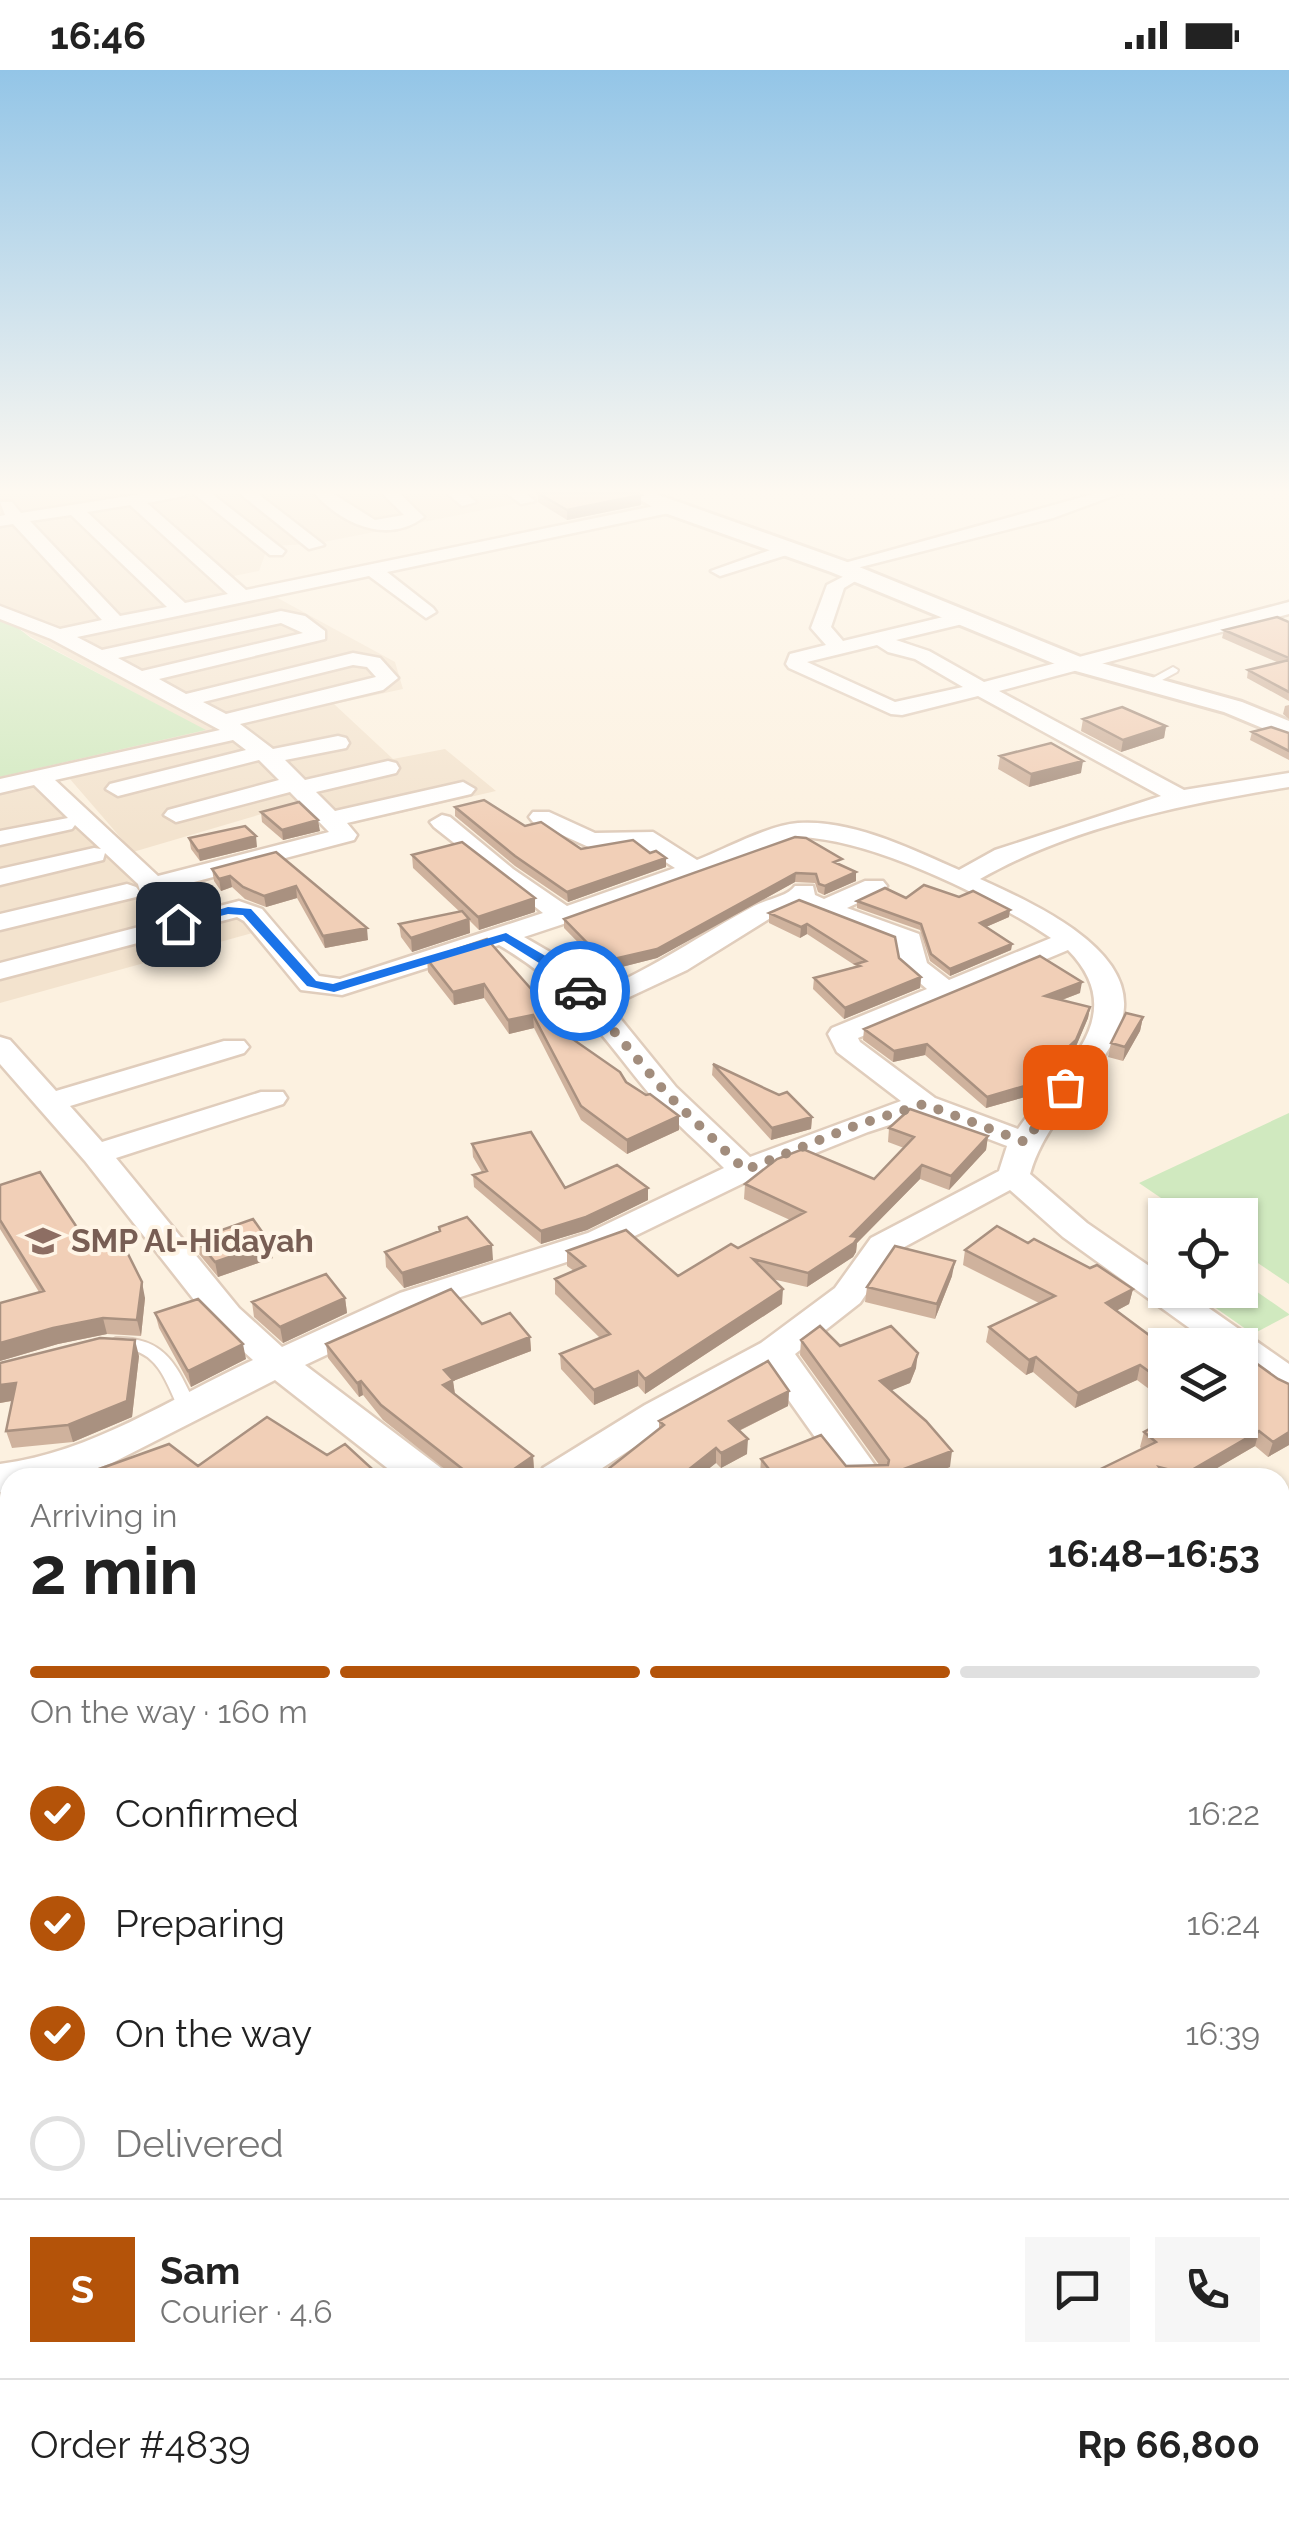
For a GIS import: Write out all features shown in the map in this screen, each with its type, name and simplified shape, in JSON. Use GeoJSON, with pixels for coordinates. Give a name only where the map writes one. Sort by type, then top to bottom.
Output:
{"type":"FeatureCollection","features":[{"type":"Feature","properties":{"kind":"street"},"geometry":{"type":"LineString","coordinates":[[100,608],[115,622]]}},
{"type":"Feature","properties":{"kind":"street"},"geometry":{"type":"LineString","coordinates":[[58,635],[188,608]]}},
{"type":"Feature","properties":{"kind":"street"},"geometry":{"type":"LineString","coordinates":[[421,608],[426,612]]}},
{"type":"Feature","properties":{"kind":"street"},"geometry":{"type":"LineString","coordinates":[[828,608],[821,628],[839,648]]}},
{"type":"Feature","properties":{"kind":"street"},"geometry":{"type":"LineString","coordinates":[[939,608],[1074,663],[1233,707],[1289,731]]}},
{"type":"Feature","properties":{"kind":"street"},"geometry":{"type":"LineString","coordinates":[[964,618],[797,658],[796,664],[891,708],[902,709],[1289,608]]}},
{"type":"Feature","properties":{"kind":"street"},"geometry":{"type":"LineString","coordinates":[[0,922],[341,837],[343,829],[232,727],[101,656],[5,613]]}},
{"type":"Feature","properties":{"kind":"street"},"geometry":{"type":"LineString","coordinates":[[101,656],[281,617],[298,620],[318,635],[142,677]]}},
{"type":"Feature","properties":{"kind":"street"},"geometry":{"type":"LineString","coordinates":[[880,638],[894,648],[922,655],[1181,798]]}},
{"type":"Feature","properties":{"kind":"street"},"geometry":{"type":"LineString","coordinates":[[0,786],[232,727],[376,686],[388,678],[373,662],[353,658],[186,700]]}},
{"type":"Feature","properties":{"kind":"street"},"geometry":{"type":"LineString","coordinates":[[232,727],[326,710]]}},
{"type":"Feature","properties":{"kind":"street"},"geometry":{"type":"LineString","coordinates":[[118,789],[338,743]]}},
{"type":"Feature","properties":{"kind":"street"},"geometry":{"type":"LineString","coordinates":[[176,815],[388,768]]}},
{"type":"Feature","properties":{"kind":"street"},"geometry":{"type":"LineString","coordinates":[[38,777],[138,889],[176,905],[214,914]]}},
{"type":"Feature","properties":{"kind":"street"},"geometry":{"type":"LineString","coordinates":[[962,878],[1004,855],[1181,798],[1289,780]]}},
{"type":"Feature","properties":{"kind":"street"},"geometry":{"type":"LineString","coordinates":[[332,819],[463,789]]}},
{"type":"Feature","properties":{"kind":"street"},"geometry":{"type":"LineString","coordinates":[[540,817],[591,841],[644,837],[695,870]]}},
{"type":"Feature","properties":{"kind":"street"},"geometry":{"type":"LineString","coordinates":[[442,822],[504,874],[564,916]]}},
{"type":"Feature","properties":{"kind":"street"},"geometry":{"type":"LineString","coordinates":[[0,838],[64,824]]}},
{"type":"Feature","properties":{"kind":"street"},"geometry":{"type":"LineString","coordinates":[[0,970],[238,909],[253,915],[312,984],[334,988],[506,937],[796,830],[812,828],[962,878],[1071,939],[1093,959],[1105,983],[1110,1008],[1085,1060],[1025,1142],[1013,1176],[883,1245],[863,1268],[848,1295],[774,1352],[658,1414],[572,1468]]}},
{"type":"Feature","properties":{"kind":"street"},"geometry":{"type":"LineString","coordinates":[[0,877],[94,855]]}},
{"type":"Feature","properties":{"kind":"street"},"geometry":{"type":"LineString","coordinates":[[826,908],[874,886]]}},
{"type":"Feature","properties":{"kind":"street"},"geometry":{"type":"LineString","coordinates":[[593,1003],[632,988],[802,894],[878,932],[910,940],[914,966],[948,992]]}},
{"type":"Feature","properties":{"kind":"street"},"geometry":{"type":"LineString","coordinates":[[506,937],[552,965],[593,1003],[666,1093],[745,1170]]}},
{"type":"Feature","properties":{"kind":"street"},"geometry":{"type":"LineString","coordinates":[[1025,1142],[924,1104],[841,1038],[851,1030],[1071,939]]}},
{"type":"Feature","properties":{"kind":"street"},"geometry":{"type":"LineString","coordinates":[[0,1046],[96,1154],[226,1316],[279,1364],[414,1468]]}},
{"type":"Feature","properties":{"kind":"street"},"geometry":{"type":"LineString","coordinates":[[52,1102],[234,1047]]}},
{"type":"Feature","properties":{"kind":"street"},"geometry":{"type":"LineString","coordinates":[[96,1154],[272,1098]]}},
{"type":"Feature","properties":{"kind":"street"},"geometry":{"type":"LineString","coordinates":[[53,1468],[154,1429],[187,1406],[412,1300],[600,1240],[745,1170],[857,1125],[924,1104]]}},
{"type":"Feature","properties":{"kind":"street"},"geometry":{"type":"LineString","coordinates":[[1013,1176],[1075,1230],[1214,1328]]}},
{"type":"Feature","properties":{"kind":"street"},"geometry":{"type":"LineString","coordinates":[[774,1352],[859,1468]]}},
{"type":"Feature","properties":{"kind":"street"},"geometry":{"type":"LineString","coordinates":[[1258,1360],[1289,1382]]}},
{"type":"Feature","properties":{"kind":"lane"},"geometry":{"type":"LineString","coordinates":[[1144,685],[1172,670]]}},
{"type":"Feature","properties":{"kind":"lane"},"geometry":{"type":"LineString","coordinates":[[99,1346],[127,1343],[154,1349],[162,1356],[187,1406]]}},
{"type":"Feature","properties":{"kind":"shaded area"},"geometry":{"type":"Polygon","coordinates":[[[0,608],[295,608],[395,662],[403,689],[334,704],[393,759],[445,749],[496,791],[348,825],[319,797],[133,852],[57,764],[204,730],[31,637],[0,614],[0,608]]]}},
{"type":"Feature","properties":{"kind":"shaded area"},"geometry":{"type":"Polygon","coordinates":[[[49,780],[159,903],[189,915],[234,906],[263,930],[0,1003],[0,785],[49,780]]]}},
{"type":"Feature","properties":{"kind":"green space"},"geometry":{"type":"Polygon","coordinates":[[[0,614],[31,638],[206,730],[0,777],[0,614]]]}},
{"type":"Feature","properties":{"kind":"green space"},"geometry":{"type":"Polygon","coordinates":[[[1289,1113],[1289,1284],[1258,1263],[1258,1198],[1161,1198],[1139,1183],[1289,1113]]]}},
{"type":"Feature","properties":{"kind":"green space"},"geometry":{"type":"Polygon","coordinates":[[[1258,1292],[1289,1314],[1258,1331],[1258,1328],[1244,1328],[1216,1308],[1258,1308],[1258,1292]]]}},
{"type":"Feature","properties":{"kind":"building"},"geometry":{"type":"Polygon","coordinates":[[[1277,617],[1289,622],[1289,658],[1224,630],[1277,617]]]}},
{"type":"Feature","properties":{"kind":"building"},"geometry":{"type":"Polygon","coordinates":[[[1289,660],[1289,692],[1248,670],[1289,660]]]}},
{"type":"Feature","properties":{"kind":"building"},"geometry":{"type":"Polygon","coordinates":[[[1122,707],[1166,726],[1123,740],[1083,719],[1122,707]]]}},
{"type":"Feature","properties":{"kind":"building"},"geometry":{"type":"Polygon","coordinates":[[[1271,727],[1289,733],[1289,751],[1252,732],[1271,727]]]}},
{"type":"Feature","properties":{"kind":"building"},"geometry":{"type":"Polygon","coordinates":[[[1051,743],[1083,761],[1031,774],[1000,756],[1051,743]]]}},
{"type":"Feature","properties":{"kind":"building"},"geometry":{"type":"Polygon","coordinates":[[[484,800],[525,826],[541,822],[581,849],[633,840],[650,853],[656,851],[666,858],[567,892],[455,807],[484,800]]]}},
{"type":"Feature","properties":{"kind":"building"},"geometry":{"type":"Polygon","coordinates":[[[299,802],[318,820],[282,830],[261,812],[299,802]]]}},
{"type":"Feature","properties":{"kind":"building"},"geometry":{"type":"Polygon","coordinates":[[[245,826],[256,836],[198,851],[189,838],[245,826]]]}},
{"type":"Feature","properties":{"kind":"building"},"geometry":{"type":"Polygon","coordinates":[[[795,837],[806,838],[842,859],[834,862],[856,872],[825,886],[819,884],[816,874],[796,873],[657,949],[605,961],[564,919],[795,837]]]}},
{"type":"Feature","properties":{"kind":"building"},"geometry":{"type":"Polygon","coordinates":[[[462,842],[535,898],[478,917],[412,855],[462,842]]]}},
{"type":"Feature","properties":{"kind":"building"},"geometry":{"type":"Polygon","coordinates":[[[276,852],[367,928],[323,936],[296,886],[264,896],[230,876],[219,879],[212,869],[276,852]]]}},
{"type":"Feature","properties":{"kind":"building"},"geometry":{"type":"Polygon","coordinates":[[[924,885],[959,897],[973,891],[1010,910],[980,923],[1012,944],[950,969],[931,954],[921,924],[857,901],[885,888],[906,898],[924,885]]]}},
{"type":"Feature","properties":{"kind":"building"},"geometry":{"type":"Polygon","coordinates":[[[799,900],[895,937],[899,958],[921,977],[845,1008],[814,978],[866,961],[807,924],[801,927],[769,913],[799,900]]]}},
{"type":"Feature","properties":{"kind":"building"},"geometry":{"type":"Polygon","coordinates":[[[462,911],[469,919],[411,938],[399,924],[462,911]]]}},
{"type":"Feature","properties":{"kind":"building"},"geometry":{"type":"Polygon","coordinates":[[[487,939],[532,990],[562,984],[584,1007],[574,1009],[561,1031],[620,1072],[626,1082],[679,1116],[627,1140],[581,1106],[533,1015],[508,1020],[484,984],[453,992],[427,959],[487,939]]]}},
{"type":"Feature","properties":{"kind":"building"},"geometry":{"type":"Polygon","coordinates":[[[1040,956],[1082,982],[1045,996],[1090,1007],[1076,1040],[1042,1072],[1045,1080],[987,1097],[927,1044],[894,1051],[864,1029],[1040,956]]]}},
{"type":"Feature","properties":{"kind":"building"},"geometry":{"type":"Polygon","coordinates":[[[1126,1013],[1143,1017],[1125,1047],[1111,1043],[1126,1013]]]}},
{"type":"Feature","properties":{"kind":"building"},"geometry":{"type":"Polygon","coordinates":[[[713,1064],[779,1095],[787,1092],[812,1117],[772,1128],[713,1064]]]}},
{"type":"Feature","properties":{"kind":"building"},"geometry":{"type":"Polygon","coordinates":[[[910,1109],[988,1136],[951,1176],[922,1165],[851,1236],[858,1237],[854,1243],[808,1273],[753,1259],[783,1289],[645,1379],[638,1371],[594,1390],[560,1354],[610,1334],[555,1279],[585,1266],[567,1251],[626,1230],[678,1276],[731,1244],[738,1248],[805,1212],[745,1184],[777,1159],[803,1149],[874,1179],[914,1137],[889,1128],[910,1109]]]}},
{"type":"Feature","properties":{"kind":"building"},"geometry":{"type":"Polygon","coordinates":[[[531,1132],[565,1188],[617,1165],[648,1188],[586,1217],[541,1231],[473,1175],[487,1171],[472,1144],[531,1132]]]}},
{"type":"Feature","properties":{"kind":"building"},"geometry":{"type":"Polygon","coordinates":[[[40,1172],[92,1250],[122,1242],[142,1282],[137,1320],[103,1318],[0,1343],[0,1303],[44,1291],[0,1220],[0,1185],[40,1172]]]}},
{"type":"Feature","properties":{"kind":"building"},"geometry":{"type":"Polygon","coordinates":[[[467,1217],[492,1245],[402,1273],[385,1252],[440,1231],[439,1227],[467,1217]]]}},
{"type":"Feature","properties":{"kind":"building"},"geometry":{"type":"Polygon","coordinates":[[[253,1219],[270,1243],[215,1262],[196,1239],[253,1219]]]}},
{"type":"Feature","properties":{"kind":"building"},"geometry":{"type":"Polygon","coordinates":[[[997,1226],[1028,1243],[1034,1239],[1090,1268],[1097,1265],[1133,1289],[1106,1303],[1148,1334],[1148,1371],[1140,1365],[1078,1393],[1036,1357],[1029,1360],[989,1327],[1055,1296],[965,1250],[997,1226]]]}},
{"type":"Feature","properties":{"kind":"building"},"geometry":{"type":"Polygon","coordinates":[[[895,1246],[955,1261],[937,1304],[867,1287],[895,1246]]]}},
{"type":"Feature","properties":{"kind":"building"},"geometry":{"type":"Polygon","coordinates":[[[326,1274],[345,1298],[280,1327],[252,1302],[326,1274]]]}},
{"type":"Feature","properties":{"kind":"building"},"geometry":{"type":"Polygon","coordinates":[[[451,1289],[482,1324],[510,1313],[530,1337],[444,1370],[453,1380],[443,1385],[533,1456],[516,1468],[461,1468],[381,1405],[361,1381],[357,1383],[326,1344],[451,1289]]]}},
{"type":"Feature","properties":{"kind":"building"},"geometry":{"type":"Polygon","coordinates":[[[198,1299],[243,1344],[188,1371],[155,1313],[198,1299]]]}},
{"type":"Feature","properties":{"kind":"building"},"geometry":{"type":"Polygon","coordinates":[[[820,1326],[840,1346],[891,1326],[918,1353],[912,1368],[880,1381],[926,1421],[952,1451],[907,1468],[768,1468],[761,1459],[821,1435],[846,1466],[888,1465],[889,1460],[801,1340],[820,1326]]]}},
{"type":"Feature","properties":{"kind":"building"},"geometry":{"type":"Polygon","coordinates":[[[100,1338],[135,1340],[127,1401],[68,1425],[6,1431],[16,1383],[0,1385],[0,1363],[100,1338]]]}},
{"type":"Feature","properties":{"kind":"building"},"geometry":{"type":"Polygon","coordinates":[[[768,1361],[789,1391],[729,1421],[748,1439],[721,1453],[716,1448],[691,1468],[609,1468],[664,1425],[659,1421],[768,1361]]]}},
{"type":"Feature","properties":{"kind":"building"},"geometry":{"type":"Polygon","coordinates":[[[1258,1365],[1289,1384],[1289,1432],[1273,1442],[1259,1431],[1258,1365]]]}},
{"type":"Feature","properties":{"kind":"building"},"geometry":{"type":"Polygon","coordinates":[[[267,1417],[327,1455],[345,1444],[371,1468],[102,1468],[169,1444],[198,1466],[267,1417]]]}},
{"type":"Feature","properties":{"kind":"building"},"geometry":{"type":"Polygon","coordinates":[[[1151,1438],[1247,1438],[1195,1468],[1103,1468],[1156,1442],[1151,1438]]]}},
{"type":"Feature","properties":{"kind":"way so far"},"geometry":{"type":"LineString","coordinates":[[580,991],[666,1093],[745,1170],[857,1125],[924,1104],[1025,1142],[1065,1087]]}},
{"type":"Feature","properties":{"kind":"place","name":"SMP Al-Hidayah"},"geometry":{"type":"Point","coordinates":[43,1241]}},
{"type":"Feature","properties":{"kind":"route"},"geometry":{"type":"LineString","coordinates":[[178,924],[228,910],[247,912],[312,984],[334,988],[506,937],[552,965],[580,991]]}}]}
